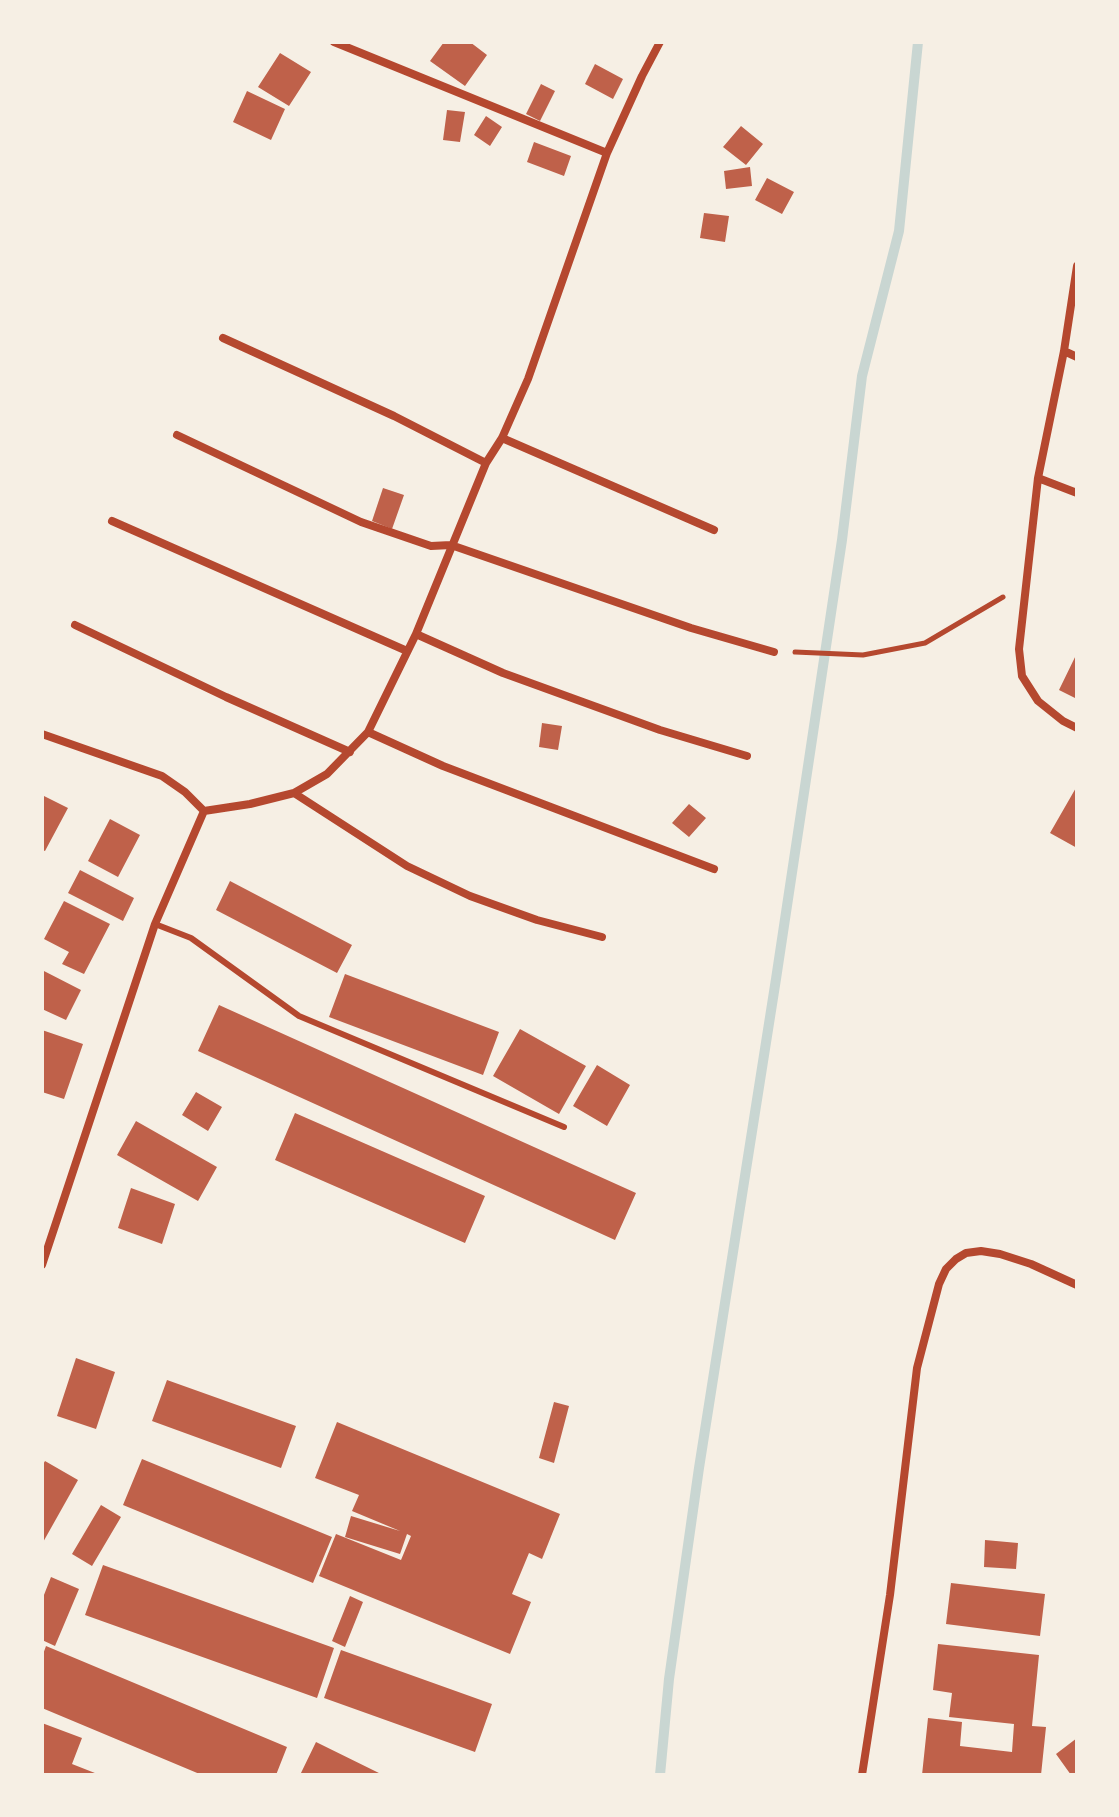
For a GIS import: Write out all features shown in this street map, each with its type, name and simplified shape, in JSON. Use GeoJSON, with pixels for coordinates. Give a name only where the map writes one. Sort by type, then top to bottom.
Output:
{"type":"FeatureCollection","features":[{"type":"Feature","properties":{"kind":"street"},"geometry":{"type":"LineString","coordinates":[[334,42],[607,153]]}},
{"type":"Feature","properties":{"kind":"street"},"geometry":{"type":"LineString","coordinates":[[204,811],[294,793],[327,774],[368,732],[416,634],[486,463],[502,438],[528,379],[607,153],[660,42]]}},
{"type":"Feature","properties":{"kind":"street"},"geometry":{"type":"LineString","coordinates":[[1077,266],[1064,351],[1038,478],[1019,649],[1022,676],[1038,701],[1077,728]]}},
{"type":"Feature","properties":{"kind":"street"},"geometry":{"type":"LineString","coordinates":[[223,338],[394,416],[486,463]]}},
{"type":"Feature","properties":{"kind":"street"},"geometry":{"type":"LineString","coordinates":[[1064,351],[1077,357]]}},
{"type":"Feature","properties":{"kind":"street"},"geometry":{"type":"LineString","coordinates":[[177,435],[361,522],[431,546],[451,545],[691,628],[774,652]]}},
{"type":"Feature","properties":{"kind":"street"},"geometry":{"type":"LineString","coordinates":[[502,438],[714,530]]}},
{"type":"Feature","properties":{"kind":"street"},"geometry":{"type":"LineString","coordinates":[[1038,478],[1077,493]]}},
{"type":"Feature","properties":{"kind":"street"},"geometry":{"type":"LineString","coordinates":[[112,521],[407,651]]}},
{"type":"Feature","properties":{"kind":"street"},"geometry":{"type":"LineString","coordinates":[[75,625],[350,752]]}},
{"type":"Feature","properties":{"kind":"street"},"geometry":{"type":"LineString","coordinates":[[416,634],[503,673],[660,730],[747,756]]}},
{"type":"Feature","properties":{"kind":"street"},"geometry":{"type":"LineString","coordinates":[[368,732],[443,766],[714,869]]}},
{"type":"Feature","properties":{"kind":"street"},"geometry":{"type":"LineString","coordinates":[[42,734],[162,776],[185,792],[204,811]]}},
{"type":"Feature","properties":{"kind":"street"},"geometry":{"type":"LineString","coordinates":[[294,793],[407,866],[470,896],[537,920],[602,937]]}},
{"type":"Feature","properties":{"kind":"street"},"geometry":{"type":"LineString","coordinates":[[43,1259],[155,924],[204,811]]}},
{"type":"Feature","properties":{"kind":"street"},"geometry":{"type":"LineString","coordinates":[[862,1775],[890,1595],[917,1368],[939,1284],[946,1269],[956,1259],[966,1253],[981,1251],[1031,1264],[1077,1285]]}},
{"type":"Feature","properties":{"kind":"lane"},"geometry":{"type":"LineString","coordinates":[[155,924],[191,938],[299,1016],[564,1127]]}},
{"type":"Feature","properties":{"kind":"path"},"geometry":{"type":"LineString","coordinates":[[774,652],[863,655],[925,643],[1026,583]]}},
{"type":"Feature","properties":{"kind":"building"},"geometry":{"type":"Polygon","coordinates":[[[444,42],[470,42],[487,55],[465,86],[430,61],[444,42]]]}},
{"type":"Feature","properties":{"kind":"building"},"geometry":{"type":"Polygon","coordinates":[[[280,53],[311,72],[289,106],[258,87],[280,53]]]}},
{"type":"Feature","properties":{"kind":"building"},"geometry":{"type":"Polygon","coordinates":[[[595,64],[623,79],[613,99],[585,84],[595,64]]]}},
{"type":"Feature","properties":{"kind":"building"},"geometry":{"type":"Polygon","coordinates":[[[541,84],[555,91],[540,121],[526,114],[541,84]]]}},
{"type":"Feature","properties":{"kind":"building"},"geometry":{"type":"Polygon","coordinates":[[[247,91],[285,109],[271,140],[233,122],[247,91]]]}},
{"type":"Feature","properties":{"kind":"building"},"geometry":{"type":"Polygon","coordinates":[[[447,110],[465,112],[460,142],[443,140],[447,110]]]}},
{"type":"Feature","properties":{"kind":"building"},"geometry":{"type":"Polygon","coordinates":[[[486,116],[502,127],[490,146],[474,135],[486,116]]]}},
{"type":"Feature","properties":{"kind":"building"},"geometry":{"type":"Polygon","coordinates":[[[741,126],[763,144],[746,165],[723,147],[741,126]]]}},
{"type":"Feature","properties":{"kind":"building"},"geometry":{"type":"Polygon","coordinates":[[[534,142],[571,156],[564,176],[527,162],[534,142]]]}},
{"type":"Feature","properties":{"kind":"building"},"geometry":{"type":"Polygon","coordinates":[[[750,167],[752,186],[726,189],[724,171],[750,167]]]}},
{"type":"Feature","properties":{"kind":"building"},"geometry":{"type":"Polygon","coordinates":[[[767,178],[794,192],[782,214],[755,200],[767,178]]]}},
{"type":"Feature","properties":{"kind":"building"},"geometry":{"type":"Polygon","coordinates":[[[704,213],[729,216],[725,242],[700,238],[704,213]]]}},
{"type":"Feature","properties":{"kind":"building"},"geometry":{"type":"Polygon","coordinates":[[[383,488],[404,495],[392,529],[372,521],[383,488]]]}},
{"type":"Feature","properties":{"kind":"building"},"geometry":{"type":"Polygon","coordinates":[[[1077,653],[1077,699],[1059,690],[1077,653]]]}},
{"type":"Feature","properties":{"kind":"building"},"geometry":{"type":"Polygon","coordinates":[[[542,723],[562,726],[558,750],[539,747],[542,723]]]}},
{"type":"Feature","properties":{"kind":"building"},"geometry":{"type":"Polygon","coordinates":[[[1077,786],[1077,848],[1050,833],[1077,786]]]}},
{"type":"Feature","properties":{"kind":"building"},"geometry":{"type":"Polygon","coordinates":[[[42,795],[68,808],[45,851],[42,850],[42,795]]]}},
{"type":"Feature","properties":{"kind":"building"},"geometry":{"type":"Polygon","coordinates":[[[689,804],[706,818],[689,837],[672,823],[689,804]]]}},
{"type":"Feature","properties":{"kind":"building"},"geometry":{"type":"Polygon","coordinates":[[[110,819],[140,835],[118,877],[88,861],[110,819]]]}},
{"type":"Feature","properties":{"kind":"building"},"geometry":{"type":"Polygon","coordinates":[[[80,870],[134,898],[123,921],[68,893],[80,870]]]}},
{"type":"Feature","properties":{"kind":"building"},"geometry":{"type":"Polygon","coordinates":[[[230,881],[352,945],[337,973],[216,910],[230,881]]]}},
{"type":"Feature","properties":{"kind":"building"},"geometry":{"type":"Polygon","coordinates":[[[64,901],[110,924],[84,974],[62,964],[69,952],[44,939],[64,901]]]}},
{"type":"Feature","properties":{"kind":"building"},"geometry":{"type":"Polygon","coordinates":[[[42,970],[81,990],[66,1020],[42,1009],[42,970]]]}},
{"type":"Feature","properties":{"kind":"building"},"geometry":{"type":"Polygon","coordinates":[[[345,974],[499,1032],[483,1075],[329,1017],[345,974]]]}},
{"type":"Feature","properties":{"kind":"building"},"geometry":{"type":"Polygon","coordinates":[[[219,1005],[636,1193],[615,1240],[198,1051],[219,1005]]]}},
{"type":"Feature","properties":{"kind":"building"},"geometry":{"type":"Polygon","coordinates":[[[520,1029],[586,1066],[559,1114],[493,1076],[520,1029]]]}},
{"type":"Feature","properties":{"kind":"building"},"geometry":{"type":"Polygon","coordinates":[[[42,1030],[83,1044],[64,1099],[42,1092],[42,1030]]]}},
{"type":"Feature","properties":{"kind":"building"},"geometry":{"type":"Polygon","coordinates":[[[597,1065],[630,1085],[607,1126],[573,1106],[597,1065]]]}},
{"type":"Feature","properties":{"kind":"building"},"geometry":{"type":"Polygon","coordinates":[[[196,1092],[222,1107],[208,1131],[182,1115],[196,1092]]]}},
{"type":"Feature","properties":{"kind":"building"},"geometry":{"type":"Polygon","coordinates":[[[295,1113],[485,1196],[465,1243],[275,1160],[295,1113]]]}},
{"type":"Feature","properties":{"kind":"building"},"geometry":{"type":"Polygon","coordinates":[[[136,1121],[217,1167],[198,1201],[117,1155],[136,1121]]]}},
{"type":"Feature","properties":{"kind":"building"},"geometry":{"type":"Polygon","coordinates":[[[131,1188],[175,1204],[162,1244],[118,1228],[131,1188]]]}},
{"type":"Feature","properties":{"kind":"building"},"geometry":{"type":"Polygon","coordinates":[[[76,1358],[115,1372],[96,1429],[57,1416],[76,1358]]]}},
{"type":"Feature","properties":{"kind":"building"},"geometry":{"type":"Polygon","coordinates":[[[167,1380],[296,1426],[281,1468],[152,1421],[167,1380]]]}},
{"type":"Feature","properties":{"kind":"building"},"geometry":{"type":"Polygon","coordinates":[[[554,1402],[569,1406],[554,1463],[539,1458],[554,1402]]]}},
{"type":"Feature","properties":{"kind":"building"},"geometry":{"type":"Polygon","coordinates":[[[337,1422],[560,1514],[542,1559],[529,1553],[512,1594],[531,1602],[510,1654],[319,1576],[336,1534],[401,1560],[411,1536],[407,1534],[400,1554],[345,1537],[351,1516],[400,1531],[352,1511],[359,1495],[315,1478],[337,1422]]]}},
{"type":"Feature","properties":{"kind":"building"},"geometry":{"type":"Polygon","coordinates":[[[142,1459],[332,1537],[313,1583],[123,1505],[142,1459]]]}},
{"type":"Feature","properties":{"kind":"building"},"geometry":{"type":"Polygon","coordinates":[[[45,1461],[78,1480],[42,1544],[42,1466],[45,1461]]]}},
{"type":"Feature","properties":{"kind":"building"},"geometry":{"type":"Polygon","coordinates":[[[101,1505],[121,1517],[92,1566],[72,1554],[101,1505]]]}},
{"type":"Feature","properties":{"kind":"building"},"geometry":{"type":"Polygon","coordinates":[[[985,1540],[1018,1543],[1016,1569],[984,1567],[985,1540]]]}},
{"type":"Feature","properties":{"kind":"building"},"geometry":{"type":"Polygon","coordinates":[[[103,1565],[334,1648],[317,1698],[85,1615],[103,1565]]]}},
{"type":"Feature","properties":{"kind":"building"},"geometry":{"type":"Polygon","coordinates":[[[51,1577],[79,1589],[55,1646],[42,1640],[42,1600],[51,1577]]]}},
{"type":"Feature","properties":{"kind":"building"},"geometry":{"type":"Polygon","coordinates":[[[951,1583],[1045,1594],[1040,1636],[946,1624],[951,1583]]]}},
{"type":"Feature","properties":{"kind":"building"},"geometry":{"type":"Polygon","coordinates":[[[350,1596],[363,1602],[345,1647],[332,1641],[350,1596]]]}},
{"type":"Feature","properties":{"kind":"building"},"geometry":{"type":"Polygon","coordinates":[[[938,1644],[1039,1655],[1032,1726],[1046,1727],[1041,1775],[922,1775],[928,1718],[962,1722],[960,1746],[1012,1752],[1014,1724],[949,1717],[952,1693],[933,1690],[938,1644]]]}},
{"type":"Feature","properties":{"kind":"building"},"geometry":{"type":"Polygon","coordinates":[[[46,1646],[287,1747],[276,1775],[202,1775],[42,1708],[42,1657],[46,1646]]]}},
{"type":"Feature","properties":{"kind":"building"},"geometry":{"type":"Polygon","coordinates":[[[341,1650],[492,1704],[475,1752],[324,1698],[341,1650]]]}},
{"type":"Feature","properties":{"kind":"building"},"geometry":{"type":"Polygon","coordinates":[[[42,1723],[82,1738],[72,1764],[100,1775],[42,1775],[42,1723]]]}},
{"type":"Feature","properties":{"kind":"building"},"geometry":{"type":"Polygon","coordinates":[[[1077,1738],[1077,1775],[1071,1775],[1056,1754],[1077,1738]]]}},
{"type":"Feature","properties":{"kind":"building"},"geometry":{"type":"Polygon","coordinates":[[[316,1742],[383,1775],[300,1775],[316,1742]]]}},
{"type":"Feature","properties":{"kind":"waterway"},"geometry":{"type":"LineString","coordinates":[[660,1775],[669,1679],[699,1468],[842,540],[862,376],[899,231],[918,42]]}}]}
